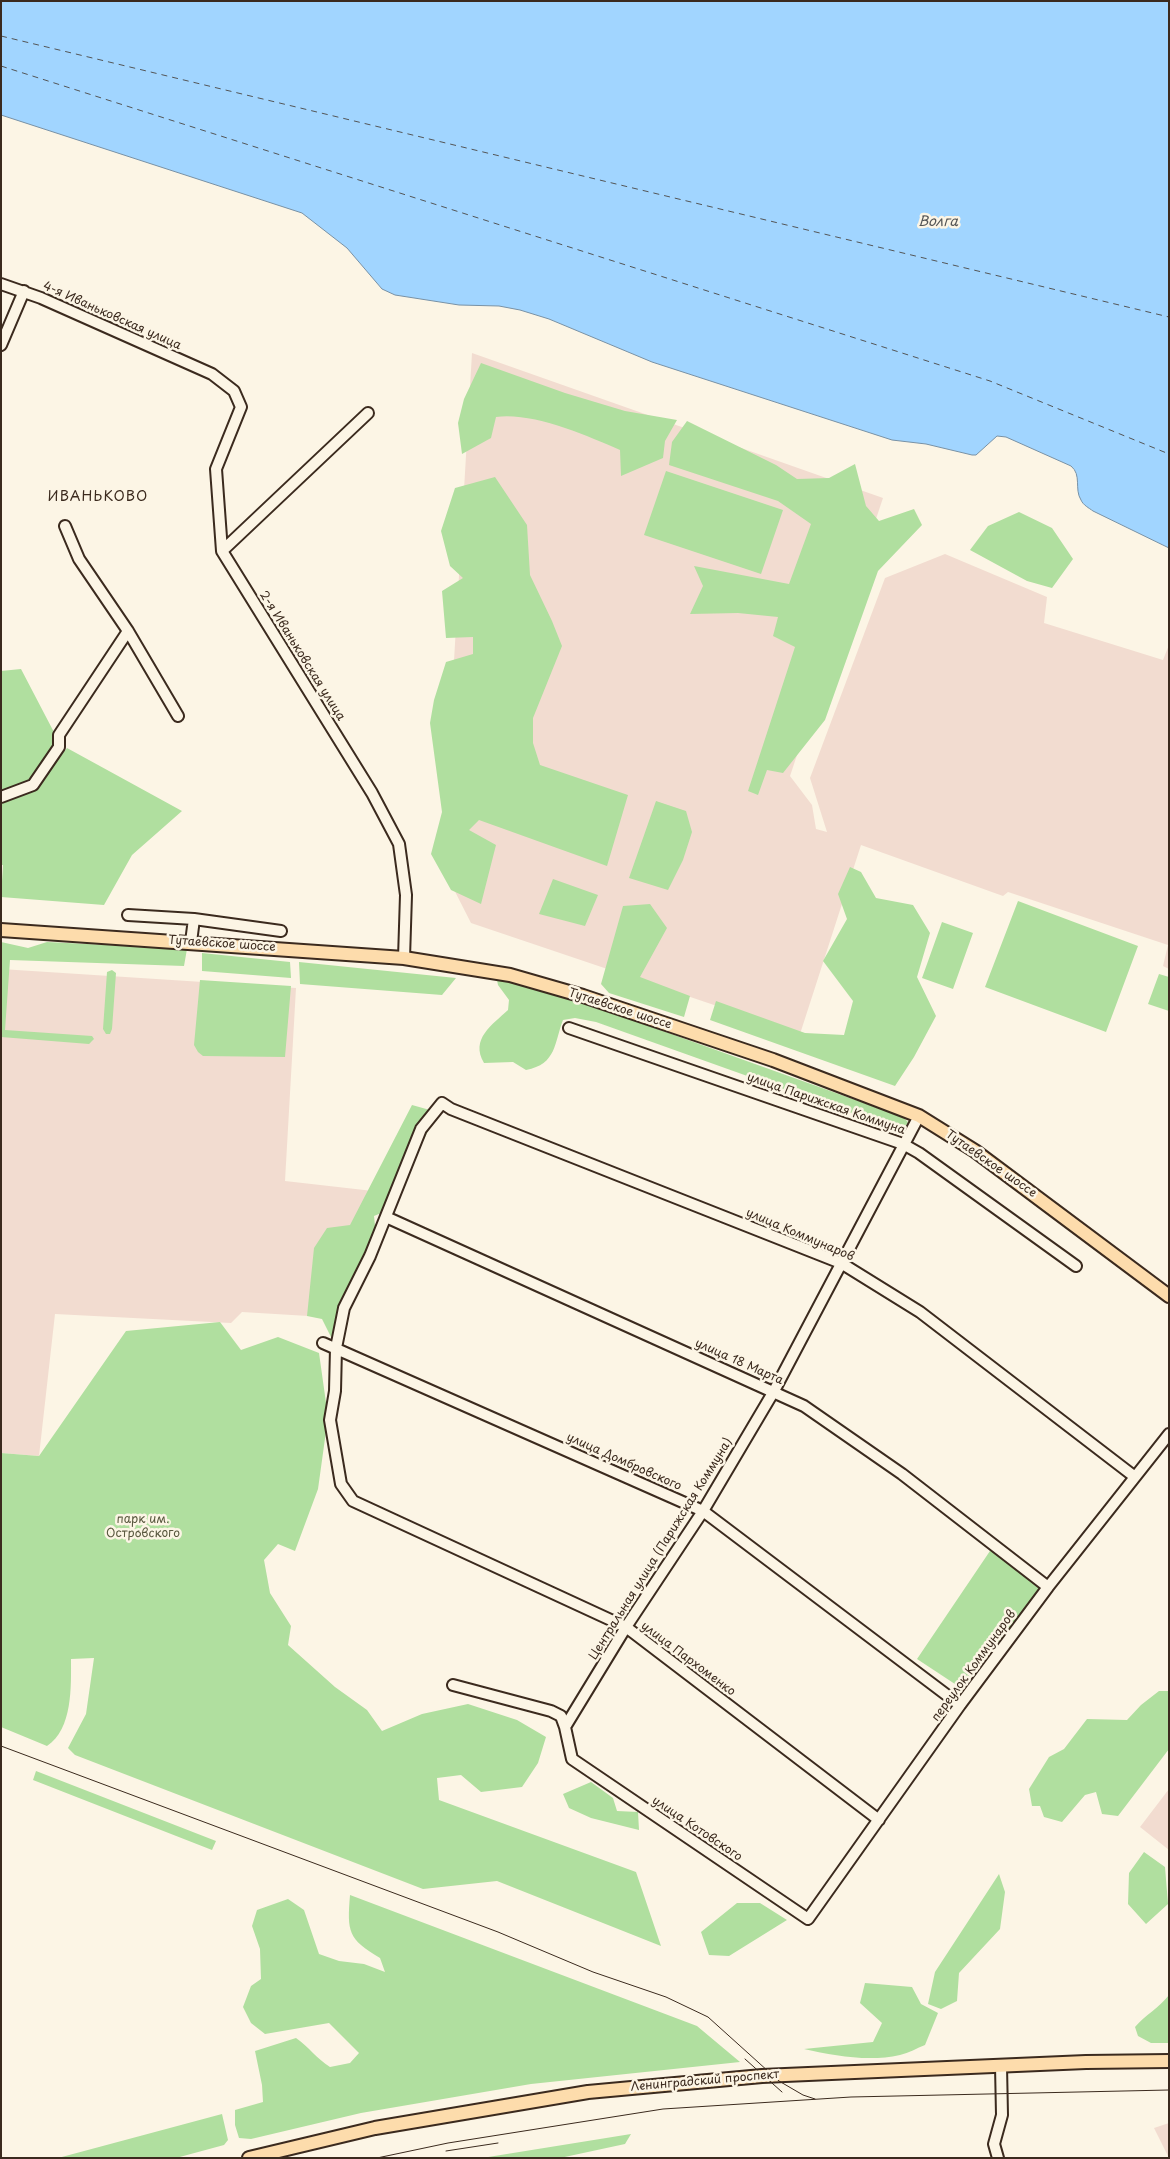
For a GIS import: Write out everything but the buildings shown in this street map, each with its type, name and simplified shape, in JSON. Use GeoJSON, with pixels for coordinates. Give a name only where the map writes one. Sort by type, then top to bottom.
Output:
{"type":"FeatureCollection","features":[{"type":"Feature","properties":{"kind":"main road","name":"Тутаевское шоссе"},"geometry":{"type":"LineString","coordinates":[[1,930],[404,958],[510,974],[574,994],[773,1060],[919,1116],[975,1151],[1169,1296]]}},
{"type":"Feature","properties":{"kind":"main road","name":"Ленинградский проспект"},"geometry":{"type":"LineString","coordinates":[[249,2158],[375,2128],[588,2092],[762,2076],[1169,2061]]}},
{"type":"Feature","properties":{"kind":"street","name":"4-я Иваньковская улица"},"geometry":{"type":"LineString","coordinates":[[1,284],[24,292],[212,374]]}},
{"type":"Feature","properties":{"kind":"street"},"geometry":{"type":"LineString","coordinates":[[1,345],[24,292]]}},
{"type":"Feature","properties":{"kind":"street","name":"2-я Иваньковская улица"},"geometry":{"type":"LineString","coordinates":[[212,374],[234,391],[241,407],[216,469],[222,552],[372,793],[399,844],[406,895],[404,958]]}},
{"type":"Feature","properties":{"kind":"street"},"geometry":{"type":"LineString","coordinates":[[222,552],[368,413]]}},
{"type":"Feature","properties":{"kind":"street"},"geometry":{"type":"LineString","coordinates":[[65,526],[79,559],[128,631],[178,716]]}},
{"type":"Feature","properties":{"kind":"street"},"geometry":{"type":"LineString","coordinates":[[1,797],[33,785],[59,747],[59,735],[128,631]]}},
{"type":"Feature","properties":{"kind":"street"},"geometry":{"type":"LineString","coordinates":[[128,915],[194,919],[281,932]]}},
{"type":"Feature","properties":{"kind":"street"},"geometry":{"type":"LineString","coordinates":[[191,942],[194,919]]}},
{"type":"Feature","properties":{"kind":"street","name":"улица Парижская Коммуна"},"geometry":{"type":"LineString","coordinates":[[569,1028],[903,1144],[927,1158],[1076,1266]]}},
{"type":"Feature","properties":{"kind":"street","name":"улица Коммунаров"},"geometry":{"type":"LineString","coordinates":[[386,1217],[421,1129],[442,1103],[461,1113],[841,1263],[920,1312],[1135,1477]]}},
{"type":"Feature","properties":{"kind":"street","name":"Центральная улица (Парижская Коммуна)"},"geometry":{"type":"LineString","coordinates":[[565,1727],[626,1627],[703,1511],[774,1391],[919,1116]]}},
{"type":"Feature","properties":{"kind":"street"},"geometry":{"type":"LineString","coordinates":[[336,1348],[344,1308],[370,1256],[386,1217]]}},
{"type":"Feature","properties":{"kind":"street","name":"улица 18 Марта"},"geometry":{"type":"LineString","coordinates":[[386,1217],[804,1406],[902,1474],[1048,1587]]}},
{"type":"Feature","properties":{"kind":"street","name":"улица Домбровского"},"geometry":{"type":"LineString","coordinates":[[323,1343],[703,1511],[960,1704]]}},
{"type":"Feature","properties":{"kind":"street","name":"улица Пархоменко"},"geometry":{"type":"LineString","coordinates":[[336,1348],[335,1391],[330,1420],[341,1484],[353,1501],[626,1627],[879,1820]]}},
{"type":"Feature","properties":{"kind":"street","name":"переулок Коммунаров"},"geometry":{"type":"LineString","coordinates":[[808,1919],[960,1704],[1048,1587],[1169,1434]]}},
{"type":"Feature","properties":{"kind":"street"},"geometry":{"type":"LineString","coordinates":[[453,1685],[551,1711],[560,1716],[565,1727]]}},
{"type":"Feature","properties":{"kind":"street","name":"улица Котовского"},"geometry":{"type":"LineString","coordinates":[[565,1727],[572,1759],[808,1919]]}},
{"type":"Feature","properties":{"kind":"street"},"geometry":{"type":"LineString","coordinates":[[998,2158],[994,2144],[1002,2115],[1001,2066]]}},
{"type":"Feature","properties":{"kind":"shaded area"},"geometry":{"type":"Polygon","coordinates":[[[472,353],[883,498],[790,776],[812,805],[816,829],[827,832],[810,778],[885,578],[945,554],[1047,597],[1044,623],[1163,660],[1169,645],[1169,969],[1163,966],[1168,945],[1008,892],[1003,896],[861,845],[800,1034],[471,923],[442,866],[472,353]]]}},
{"type":"Feature","properties":{"kind":"shaded area"},"geometry":{"type":"Polygon","coordinates":[[[1,969],[296,988],[285,1181],[373,1191],[325,1317],[242,1312],[231,1323],[55,1314],[39,1456],[1,1453],[1,969]]]}},
{"type":"Feature","properties":{"kind":"shaded area"},"geometry":{"type":"Polygon","coordinates":[[[1169,1789],[1169,1850],[1140,1827],[1169,1789]]]}},
{"type":"Feature","properties":{"kind":"shaded area"},"geometry":{"type":"Polygon","coordinates":[[[1169,2123],[1169,2158],[1154,2128],[1169,2123]]]}},
{"type":"Feature","properties":{"kind":"green space"},"geometry":{"type":"Polygon","coordinates":[[[481,363],[565,393],[625,411],[677,420],[665,441],[663,458],[621,476],[620,450],[559,426],[511,416],[496,417],[491,438],[462,454],[458,423],[464,399],[481,363]]]}},
{"type":"Feature","properties":{"kind":"green space"},"geometry":{"type":"Polygon","coordinates":[[[687,421],[776,465],[797,479],[829,478],[855,464],[866,506],[879,521],[914,509],[922,525],[878,571],[825,720],[783,773],[767,770],[758,795],[748,791],[795,647],[773,636],[778,617],[738,613],[690,614],[703,586],[694,566],[789,584],[811,524],[778,501],[669,465],[672,442],[687,421]]]}},
{"type":"Feature","properties":{"kind":"green space"},"geometry":{"type":"Polygon","coordinates":[[[666,471],[783,510],[761,574],[644,535],[666,471]]]}},
{"type":"Feature","properties":{"kind":"green space"},"geometry":{"type":"Polygon","coordinates":[[[495,477],[527,525],[530,575],[562,646],[533,718],[533,743],[540,765],[628,795],[607,866],[479,820],[469,830],[496,845],[481,904],[451,890],[431,854],[442,812],[430,723],[434,700],[446,662],[473,654],[473,637],[446,638],[442,591],[463,578],[450,566],[441,531],[455,488],[495,477]]]}},
{"type":"Feature","properties":{"kind":"green space"},"geometry":{"type":"Polygon","coordinates":[[[1019,512],[1052,528],[1073,559],[1052,588],[1027,581],[970,550],[988,526],[1019,512]]]}},
{"type":"Feature","properties":{"kind":"green space"},"geometry":{"type":"Polygon","coordinates":[[[21,669],[57,738],[29,782],[1,792],[1,671],[21,669]]]}},
{"type":"Feature","properties":{"kind":"green space"},"geometry":{"type":"Polygon","coordinates":[[[67,748],[182,811],[132,855],[104,905],[1,897],[3,865],[1,865],[1,801],[35,789],[67,748]]]}},
{"type":"Feature","properties":{"kind":"green space"},"geometry":{"type":"Polygon","coordinates":[[[656,801],[686,811],[692,832],[683,860],[668,890],[629,878],[656,801]]]}},
{"type":"Feature","properties":{"kind":"green space"},"geometry":{"type":"Polygon","coordinates":[[[850,867],[861,872],[876,898],[913,905],[930,933],[917,977],[936,1016],[914,1057],[895,1086],[710,1020],[716,1001],[805,1033],[844,1035],[853,1001],[823,961],[847,919],[838,894],[850,867]]]}},
{"type":"Feature","properties":{"kind":"green space"},"geometry":{"type":"Polygon","coordinates":[[[553,879],[598,895],[585,926],[539,914],[553,879]]]}},
{"type":"Feature","properties":{"kind":"green space"},"geometry":{"type":"Polygon","coordinates":[[[1018,901],[1138,946],[1106,1032],[985,987],[1018,901]]]}},
{"type":"Feature","properties":{"kind":"green space"},"geometry":{"type":"Polygon","coordinates":[[[650,904],[667,928],[640,977],[690,996],[684,1017],[609,993],[601,984],[623,906],[650,904]]]}},
{"type":"Feature","properties":{"kind":"green space"},"geometry":{"type":"Polygon","coordinates":[[[942,922],[973,933],[953,989],[922,978],[942,922]]]}},
{"type":"Feature","properties":{"kind":"green space"},"geometry":{"type":"Polygon","coordinates":[[[1,942],[28,948],[47,942],[187,949],[184,966],[10,960],[5,1030],[92,1036],[94,1039],[89,1044],[1,1037],[1,942]]]}},
{"type":"Feature","properties":{"kind":"green space"},"geometry":{"type":"Polygon","coordinates":[[[202,953],[290,962],[291,978],[202,971],[202,953]]]}},
{"type":"Feature","properties":{"kind":"green space"},"geometry":{"type":"Polygon","coordinates":[[[299,962],[456,978],[442,995],[300,984],[299,962]]]}},
{"type":"Feature","properties":{"kind":"green space"},"geometry":{"type":"Polygon","coordinates":[[[112,970],[116,973],[112,1029],[110,1034],[106,1034],[103,1029],[107,972],[112,970]]]}},
{"type":"Feature","properties":{"kind":"green space"},"geometry":{"type":"Polygon","coordinates":[[[1159,974],[1169,977],[1169,1011],[1148,1004],[1159,974]]]}},
{"type":"Feature","properties":{"kind":"green space"},"geometry":{"type":"Polygon","coordinates":[[[200,980],[291,986],[285,1057],[203,1056],[198,1052],[194,1045],[200,980]]]}},
{"type":"Feature","properties":{"kind":"green space"},"geometry":{"type":"Polygon","coordinates":[[[497,980],[510,980],[582,1002],[903,1117],[908,1122],[903,1131],[893,1128],[596,1022],[575,1018],[563,1020],[556,1044],[549,1058],[536,1067],[526,1070],[513,1062],[484,1063],[480,1054],[481,1040],[490,1027],[508,1010],[509,1000],[498,985],[497,980]]]}},
{"type":"Feature","properties":{"kind":"green space"},"geometry":{"type":"Polygon","coordinates":[[[412,1105],[437,1112],[391,1209],[374,1216],[376,1235],[344,1308],[348,1324],[341,1335],[332,1339],[322,1319],[307,1316],[314,1248],[327,1228],[350,1225],[412,1105]]]}},
{"type":"Feature","properties":{"kind":"green space","name":"парк им. Островского"},"geometry":{"type":"Polygon","coordinates":[[[220,1322],[241,1350],[278,1337],[319,1353],[328,1417],[318,1489],[295,1551],[278,1544],[264,1560],[270,1593],[291,1626],[288,1645],[335,1687],[367,1710],[382,1731],[422,1714],[468,1704],[517,1720],[546,1737],[538,1763],[522,1787],[481,1792],[461,1775],[437,1778],[439,1800],[636,1872],[661,1946],[497,1881],[423,1889],[75,1755],[68,1748],[86,1714],[94,1658],[71,1659],[69,1706],[66,1718],[62,1729],[47,1746],[1,1727],[1,1453],[39,1456],[126,1331],[220,1322]]]}},
{"type":"Feature","properties":{"kind":"green space"},"geometry":{"type":"Polygon","coordinates":[[[992,1548],[1044,1586],[961,1688],[917,1659],[992,1548]]]}},
{"type":"Feature","properties":{"kind":"green space"},"geometry":{"type":"Polygon","coordinates":[[[1159,1691],[1169,1691],[1169,1749],[1118,1816],[1102,1814],[1096,1792],[1085,1795],[1062,1822],[1044,1817],[1040,1806],[1032,1806],[1029,1789],[1049,1757],[1064,1749],[1087,1719],[1127,1720],[1141,1705],[1159,1691]]]}},
{"type":"Feature","properties":{"kind":"green space"},"geometry":{"type":"Polygon","coordinates":[[[36,1771],[216,1841],[212,1850],[33,1780],[36,1771]]]}},
{"type":"Feature","properties":{"kind":"green space"},"geometry":{"type":"Polygon","coordinates":[[[591,1782],[613,1798],[617,1811],[638,1812],[639,1830],[591,1818],[569,1808],[563,1794],[591,1782]]]}},
{"type":"Feature","properties":{"kind":"green space"},"geometry":{"type":"Polygon","coordinates":[[[1144,1852],[1165,1867],[1168,1904],[1146,1924],[1128,1904],[1129,1873],[1144,1852]]]}},
{"type":"Feature","properties":{"kind":"green space"},"geometry":{"type":"Polygon","coordinates":[[[999,1874],[1005,1892],[1000,1929],[959,1973],[957,2001],[941,2009],[928,2004],[935,1972],[999,1874]]]}},
{"type":"Feature","properties":{"kind":"green space"},"geometry":{"type":"Polygon","coordinates":[[[350,1895],[697,2026],[740,2062],[531,2084],[361,2113],[251,2139],[239,2138],[235,2125],[235,2110],[263,2102],[262,2085],[255,2051],[296,2038],[330,2067],[350,2063],[359,2053],[329,2023],[265,2034],[251,2023],[243,2007],[251,1986],[261,1979],[260,1949],[252,1926],[257,1910],[288,1899],[304,1910],[319,1954],[339,1961],[364,1964],[385,1972],[380,1958],[361,1945],[352,1933],[349,1918],[350,1895]]]}},
{"type":"Feature","properties":{"kind":"green space"},"geometry":{"type":"Polygon","coordinates":[[[737,1903],[760,1903],[787,1920],[729,1956],[709,1955],[701,1932],[737,1903]]]}},
{"type":"Feature","properties":{"kind":"green space"},"geometry":{"type":"Polygon","coordinates":[[[865,1983],[912,1987],[921,2004],[938,2013],[925,2045],[903,2054],[876,2058],[840,2056],[804,2049],[873,2042],[882,2023],[860,2003],[865,1983]]]}},
{"type":"Feature","properties":{"kind":"green space"},"geometry":{"type":"Polygon","coordinates":[[[1169,1995],[1169,2043],[1151,2043],[1138,2036],[1135,2027],[1169,1995]]]}},
{"type":"Feature","properties":{"kind":"green space"},"geometry":{"type":"Polygon","coordinates":[[[222,2114],[228,2140],[224,2145],[176,2158],[58,2158],[222,2114]]]}},
{"type":"Feature","properties":{"kind":"green space"},"geometry":{"type":"Polygon","coordinates":[[[631,2134],[625,2144],[560,2158],[482,2158],[631,2134]]]}},
{"type":"Feature","properties":{"kind":"water","name":"Волга"},"geometry":{"type":"Polygon","coordinates":[[[1,1],[1169,1],[1169,548],[1086,506],[1079,496],[1076,474],[1071,466],[1006,437],[997,436],[976,455],[926,444],[892,440],[652,362],[549,319],[520,310],[499,306],[459,305],[395,295],[382,289],[347,248],[302,213],[1,115],[1,1]]]}},
{"type":"Feature","properties":{"kind":"ferry route"},"geometry":{"type":"LineString","coordinates":[[1,36],[1169,317]]}},
{"type":"Feature","properties":{"kind":"ferry route"},"geometry":{"type":"LineString","coordinates":[[1,66],[990,381],[1169,454]]}},
{"type":"Feature","properties":{"kind":"tram line"},"geometry":{"type":"LineString","coordinates":[[1,1746],[498,1932],[593,1972],[666,1997],[708,2017],[779,2081],[803,2095],[815,2099]]}},
{"type":"Feature","properties":{"kind":"tram line"},"geometry":{"type":"LineString","coordinates":[[745,2059],[782,2092]]}},
{"type":"Feature","properties":{"kind":"tram line"},"geometry":{"type":"LineString","coordinates":[[377,2158],[448,2143],[663,2109],[851,2097],[1169,2090]]}},
{"type":"Feature","properties":{"kind":"tram line"},"geometry":{"type":"LineString","coordinates":[[446,2151],[498,2143]]}},
{"type":"Feature","properties":{"kind":"district","name":"ИВАНЬКОВО"},"geometry":{"type":"Point","coordinates":[98,497]}}]}
